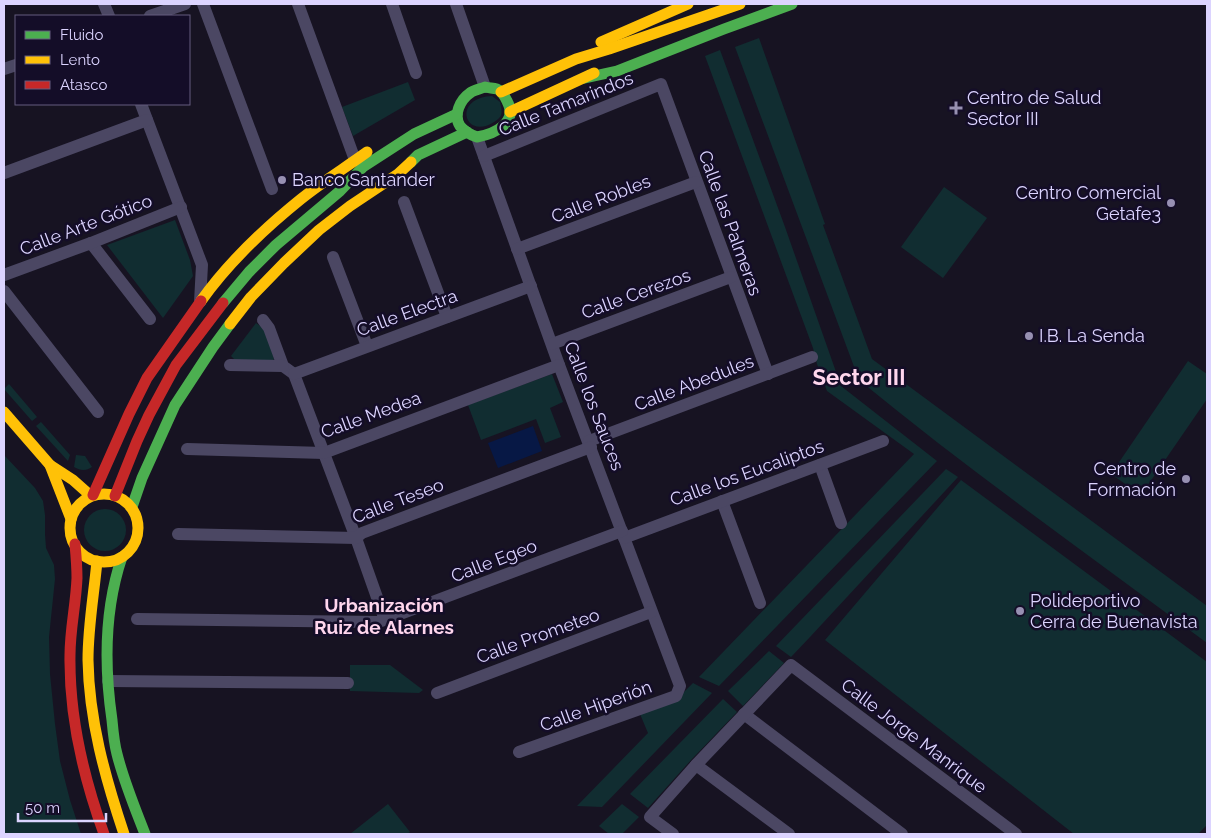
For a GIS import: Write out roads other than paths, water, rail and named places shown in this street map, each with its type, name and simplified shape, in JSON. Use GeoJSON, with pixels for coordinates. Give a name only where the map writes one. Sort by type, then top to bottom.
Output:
{"type":"FeatureCollection","features":[{"type":"Feature","properties":{"kind":"main road"},"geometry":{"type":"LineString","coordinates":[[576,59],[604,39],[688,4]]}},
{"type":"Feature","properties":{"kind":"main road"},"geometry":{"type":"LineString","coordinates":[[501,92],[576,59],[740,4]]}},
{"type":"Feature","properties":{"kind":"main road"},"geometry":{"type":"LineString","coordinates":[[585,78],[617,71],[792,4]]}},
{"type":"Feature","properties":{"kind":"main road"},"geometry":{"type":"LineString","coordinates":[[510,112],[585,78],[703,17]]}},
{"type":"Feature","properties":{"kind":"main road"},"geometry":{"type":"LineString","coordinates":[[378,174],[418,155],[472,134],[493,134],[501,129],[510,116],[509,102],[497,89],[485,87],[471,93],[461,102],[458,121],[461,128],[472,134]]}},
{"type":"Feature","properties":{"kind":"main road"},"geometry":{"type":"LineString","coordinates":[[92,496],[147,378],[208,290],[252,243],[302,198],[381,144],[414,134],[458,114]]}},
{"type":"Feature","properties":{"kind":"main road"},"geometry":{"type":"LineString","coordinates":[[115,496],[149,415],[176,365],[249,272],[276,245],[340,191],[363,167],[414,134]]}},
{"type":"Feature","properties":{"kind":"main road"},"geometry":{"type":"LineString","coordinates":[[132,507],[142,478],[174,405],[213,347],[251,297],[319,230],[350,206],[398,174],[418,155]]}},
{"type":"Feature","properties":{"kind":"main road"},"geometry":{"type":"LineString","coordinates":[[340,191],[363,181]]}},
{"type":"Feature","properties":{"kind":"main road"},"geometry":{"type":"LineString","coordinates":[[4,412],[50,466],[73,480],[92,496]]}},
{"type":"Feature","properties":{"kind":"main road"},"geometry":{"type":"LineString","coordinates":[[50,466],[71,519]]}},
{"type":"Feature","properties":{"kind":"main road"},"geometry":{"type":"LineString","coordinates":[[73,480],[84,483],[93,482],[101,478]]}},
{"type":"Feature","properties":{"kind":"main road"},"geometry":{"type":"LineString","coordinates":[[104,834],[92,801],[75,729],[71,693],[70,648],[77,565],[75,544],[70,530],[71,519],[77,507],[85,499],[108,494],[115,496],[132,507],[138,520],[138,533],[133,546],[122,557],[115,576],[107,639],[111,714],[118,758],[145,834]]}},
{"type":"Feature","properties":{"kind":"main road"},"geometry":{"type":"LineString","coordinates":[[75,544],[84,555],[97,561],[111,561],[122,557]]}},
{"type":"Feature","properties":{"kind":"main road"},"geometry":{"type":"LineString","coordinates":[[97,561],[89,633],[91,698],[102,766],[124,834]]}},
{"type":"Feature","properties":{"kind":"street"},"geometry":{"type":"LineString","coordinates":[[153,15],[185,4]]}},
{"type":"Feature","properties":{"kind":"street"},"geometry":{"type":"LineString","coordinates":[[203,4],[272,189]]}},
{"type":"Feature","properties":{"kind":"street"},"geometry":{"type":"LineString","coordinates":[[298,4],[356,160]]}},
{"type":"Feature","properties":{"kind":"street"},"geometry":{"type":"LineString","coordinates":[[392,4],[416,73]]}},
{"type":"Feature","properties":{"kind":"street"},"geometry":{"type":"LineString","coordinates":[[456,4],[485,87]]}},
{"type":"Feature","properties":{"kind":"street","name":"Calle Tamarindos"},"geometry":{"type":"LineString","coordinates":[[484,156],[661,84]]}},
{"type":"Feature","properties":{"kind":"street","name":"Calle las Palmeras"},"geometry":{"type":"LineString","coordinates":[[661,84],[768,374]]}},
{"type":"Feature","properties":{"kind":"street"},"geometry":{"type":"LineString","coordinates":[[141,105],[202,265],[200,302]]}},
{"type":"Feature","properties":{"kind":"street"},"geometry":{"type":"LineString","coordinates":[[4,173],[147,120]]}},
{"type":"Feature","properties":{"kind":"street","name":"Calle los Sauces"},"geometry":{"type":"LineString","coordinates":[[472,134],[484,156],[680,686]]}},
{"type":"Feature","properties":{"kind":"street","name":"Calle Robles"},"geometry":{"type":"LineString","coordinates":[[517,249],[696,182]]}},
{"type":"Feature","properties":{"kind":"street"},"geometry":{"type":"LineString","coordinates":[[404,202],[447,317]]}},
{"type":"Feature","properties":{"kind":"street","name":"Calle Arte Gótico"},"geometry":{"type":"LineString","coordinates":[[4,275],[92,243],[181,207]]}},
{"type":"Feature","properties":{"kind":"street"},"geometry":{"type":"LineString","coordinates":[[92,243],[150,319]]}},
{"type":"Feature","properties":{"kind":"street"},"geometry":{"type":"LineString","coordinates":[[333,257],[367,346]]}},
{"type":"Feature","properties":{"kind":"street"},"geometry":{"type":"LineString","coordinates":[[202,265],[214,270],[228,269]]}},
{"type":"Feature","properties":{"kind":"street","name":"Calle Cerezos"},"geometry":{"type":"LineString","coordinates":[[552,344],[732,277]]}},
{"type":"Feature","properties":{"kind":"street","name":"Calle Electra"},"geometry":{"type":"LineString","coordinates":[[294,374],[531,286]]}},
{"type":"Feature","properties":{"kind":"street"},"geometry":{"type":"LineString","coordinates":[[4,291],[98,412]]}},
{"type":"Feature","properties":{"kind":"street"},"geometry":{"type":"LineString","coordinates":[[263,320],[270,328],[283,366],[294,374],[386,620]]}},
{"type":"Feature","properties":{"kind":"street","name":"Calle Abedules"},"geometry":{"type":"LineString","coordinates":[[590,444],[812,357]]}},
{"type":"Feature","properties":{"kind":"street","name":"Calle Medea"},"geometry":{"type":"LineString","coordinates":[[187,449],[324,452],[560,365]]}},
{"type":"Feature","properties":{"kind":"street"},"geometry":{"type":"LineString","coordinates":[[230,366],[283,366]]}},
{"type":"Feature","properties":{"kind":"street","name":"Calle los Eucaliptos"},"geometry":{"type":"LineString","coordinates":[[623,534],[722,501],[883,441]]}},
{"type":"Feature","properties":{"kind":"street","name":"Calle Teseo"},"geometry":{"type":"LineString","coordinates":[[178,534],[356,538],[590,444]]}},
{"type":"Feature","properties":{"kind":"street"},"geometry":{"type":"LineString","coordinates":[[820,465],[841,523]]}},
{"type":"Feature","properties":{"kind":"street"},"geometry":{"type":"LineString","coordinates":[[722,501],[760,603]]}},
{"type":"Feature","properties":{"kind":"street","name":"Calle Egeo"},"geometry":{"type":"LineString","coordinates":[[137,619],[370,622],[386,620],[623,534]]}},
{"type":"Feature","properties":{"kind":"street","name":"Calle Prometeo"},"geometry":{"type":"LineString","coordinates":[[436,693],[652,612]]}},
{"type":"Feature","properties":{"kind":"street","name":"Calle Jorge Manrique"},"geometry":{"type":"LineString","coordinates":[[744,714],[791,665],[1016,834]]}},
{"type":"Feature","properties":{"kind":"street"},"geometry":{"type":"LineString","coordinates":[[108,681],[348,683]]}},
{"type":"Feature","properties":{"kind":"street","name":"Calle Hiperión"},"geometry":{"type":"LineString","coordinates":[[519,752],[676,696],[680,686]]}},
{"type":"Feature","properties":{"kind":"street"},"geometry":{"type":"LineString","coordinates":[[673,834],[650,817],[744,714],[902,834]]}},
{"type":"Feature","properties":{"kind":"street"},"geometry":{"type":"LineString","coordinates":[[696,765],[789,834]]}},
{"type":"Feature","properties":{"kind":"water"},"geometry":{"type":"Polygon","coordinates":[[[533,426],[542,451],[498,468],[488,443],[533,426]]]}},
{"type":"Feature","properties":{"kind":"place","name":"Centro de Salud Sector III"},"geometry":{"type":"Point","coordinates":[956,108]}},
{"type":"Feature","properties":{"kind":"place","name":"Banco Santander"},"geometry":{"type":"Point","coordinates":[282,180]}},
{"type":"Feature","properties":{"kind":"place","name":"Centro Comercial Getafe3"},"geometry":{"type":"Point","coordinates":[1171,203]}},
{"type":"Feature","properties":{"kind":"place","name":"I.B. La Senda"},"geometry":{"type":"Point","coordinates":[1029,336]}},
{"type":"Feature","properties":{"kind":"place","name":"Centro de Formación"},"geometry":{"type":"Point","coordinates":[1186,479]}},
{"type":"Feature","properties":{"kind":"place","name":"Polideportivo Cerra de Buenavista"},"geometry":{"type":"Point","coordinates":[1020,611]}},
{"type":"Feature","properties":{"kind":"district","name":"Sector III"},"geometry":{"type":"Point","coordinates":[859,377]}},
{"type":"Feature","properties":{"kind":"district","name":"Urbanización Ruiz de Alarnes"},"geometry":{"type":"Point","coordinates":[384,616]}}]}
